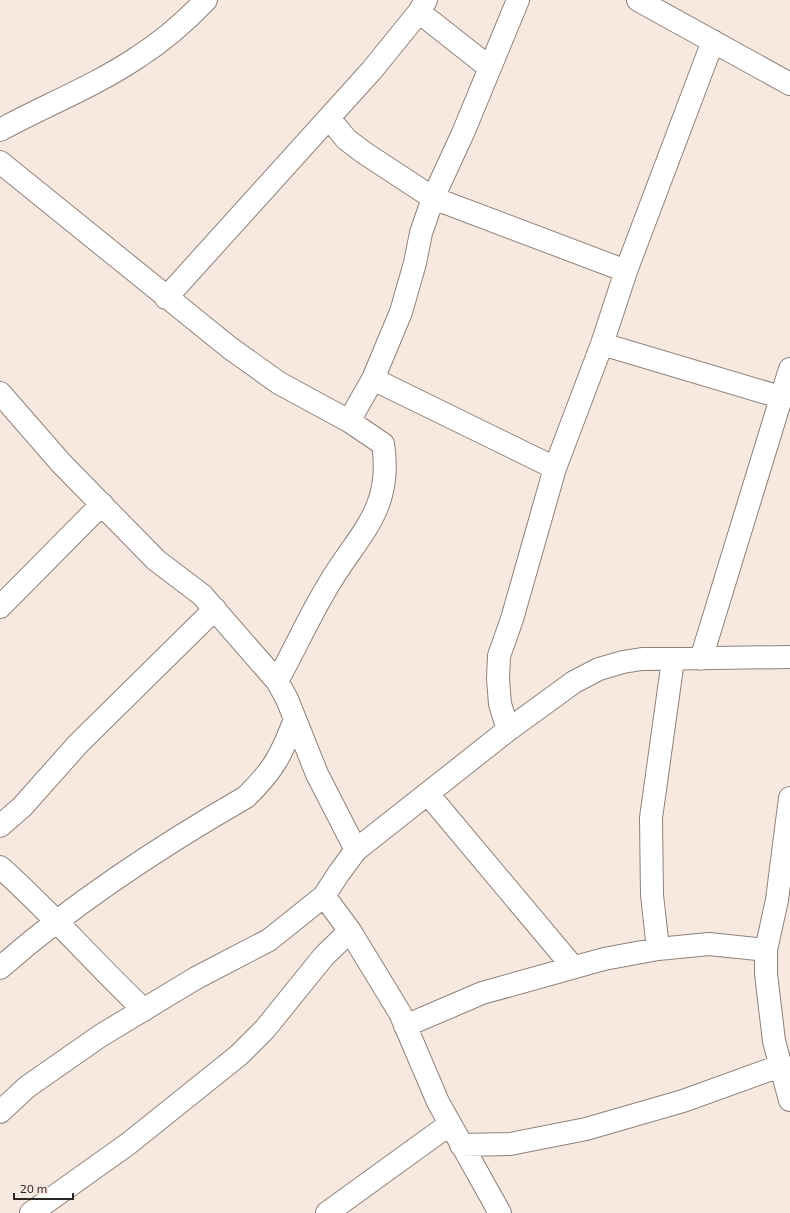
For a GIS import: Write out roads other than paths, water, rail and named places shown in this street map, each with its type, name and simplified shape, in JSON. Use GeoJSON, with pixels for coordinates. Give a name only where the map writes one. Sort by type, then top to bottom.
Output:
{"type":"FeatureCollection","features":[{"type":"Feature","properties":{"kind":"street"},"geometry":{"type":"LineString","coordinates":[[0,130],[110,75],[139,57],[188,18],[206,0]]}},
{"type":"Feature","properties":{"kind":"street"},"geometry":{"type":"LineString","coordinates":[[349,421],[373,379],[400,312],[415,263],[421,233],[433,198],[463,133],[518,0]]}},
{"type":"Feature","properties":{"kind":"street"},"geometry":{"type":"LineString","coordinates":[[638,0],[790,84]]}},
{"type":"Feature","properties":{"kind":"street"},"geometry":{"type":"LineString","coordinates":[[166,298],[372,70],[423,6],[490,68]]}},
{"type":"Feature","properties":{"kind":"street"},"geometry":{"type":"LineString","coordinates":[[508,730],[500,704],[498,680],[499,656],[512,619],[555,468],[602,344],[626,272],[713,41]]}},
{"type":"Feature","properties":{"kind":"street"},"geometry":{"type":"LineString","coordinates":[[329,118],[346,139],[433,198],[626,272]]}},
{"type":"Feature","properties":{"kind":"street"},"geometry":{"type":"LineString","coordinates":[[0,162],[166,298],[230,348],[279,383],[349,421],[383,444],[387,465],[377,512],[326,588],[277,681]]}},
{"type":"Feature","properties":{"kind":"street"},"geometry":{"type":"LineString","coordinates":[[602,344],[780,398]]}},
{"type":"Feature","properties":{"kind":"street"},"geometry":{"type":"LineString","coordinates":[[701,659],[790,369]]}},
{"type":"Feature","properties":{"kind":"street"},"geometry":{"type":"LineString","coordinates":[[373,379],[555,468]]}},
{"type":"Feature","properties":{"kind":"street"},"geometry":{"type":"LineString","coordinates":[[0,393],[61,462],[156,560],[202,595],[277,681],[287,699],[317,774],[356,850]]}},
{"type":"Feature","properties":{"kind":"street"},"geometry":{"type":"LineString","coordinates":[[0,608],[102,504]]}},
{"type":"Feature","properties":{"kind":"street"},"geometry":{"type":"LineString","coordinates":[[0,826],[22,807],[78,744],[215,610]]}},
{"type":"Feature","properties":{"kind":"street"},"geometry":{"type":"LineString","coordinates":[[0,1112],[28,1087],[100,1036],[196,978],[269,940],[324,896],[356,850],[508,730],[574,682],[599,669],[623,662],[642,659],[673,660],[790,657]]}},
{"type":"Feature","properties":{"kind":"street"},"geometry":{"type":"LineString","coordinates":[[658,949],[652,895],[651,818],[673,660]]}},
{"type":"Feature","properties":{"kind":"street"},"geometry":{"type":"LineString","coordinates":[[0,968],[57,920],[136,865],[246,797],[263,781],[276,764],[286,745],[295,719]]}},
{"type":"Feature","properties":{"kind":"street"},"geometry":{"type":"LineString","coordinates":[[428,794],[573,967]]}},
{"type":"Feature","properties":{"kind":"street"},"geometry":{"type":"LineString","coordinates":[[790,798],[783,900],[766,950],[766,981],[782,1040],[780,1066],[790,1100]]}},
{"type":"Feature","properties":{"kind":"street"},"geometry":{"type":"LineString","coordinates":[[0,867],[57,920],[113,980],[144,1010]]}},
{"type":"Feature","properties":{"kind":"street"},"geometry":{"type":"LineString","coordinates":[[324,896],[350,931],[400,1013],[417,1057],[450,1124],[500,1213]]}},
{"type":"Feature","properties":{"kind":"street"},"geometry":{"type":"LineString","coordinates":[[31,1213],[128,1144],[239,1055],[265,1029],[324,956],[350,931]]}},
{"type":"Feature","properties":{"kind":"street"},"geometry":{"type":"LineString","coordinates":[[405,1026],[482,993],[604,958],[658,949],[709,944],[766,950]]}},
{"type":"Feature","properties":{"kind":"street"},"geometry":{"type":"LineString","coordinates":[[461,1145],[510,1144],[586,1128],[683,1101],[780,1066]]}},
{"type":"Feature","properties":{"kind":"street"},"geometry":{"type":"LineString","coordinates":[[327,1213],[450,1124]]}}]}
